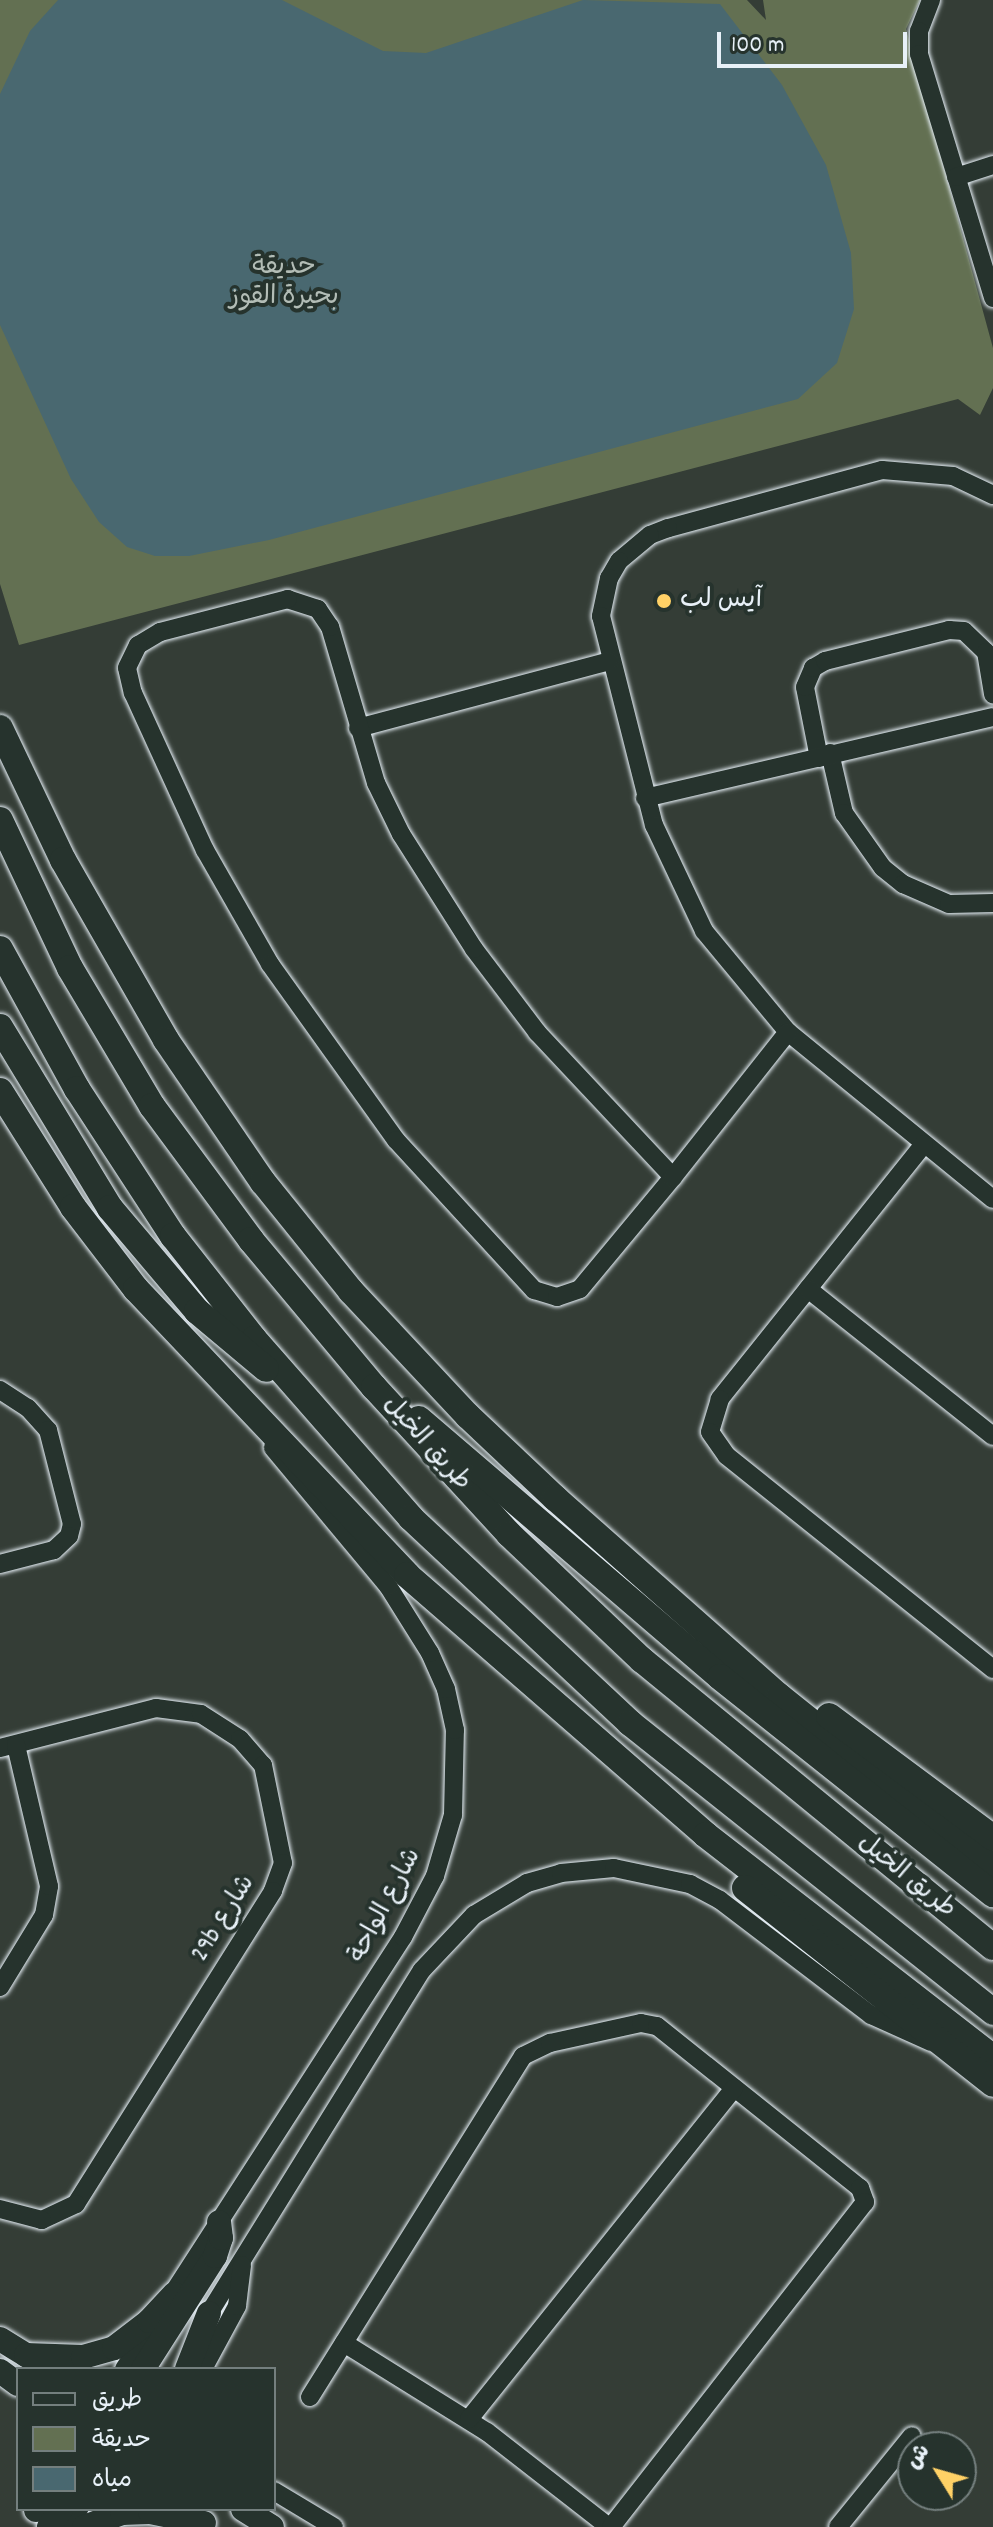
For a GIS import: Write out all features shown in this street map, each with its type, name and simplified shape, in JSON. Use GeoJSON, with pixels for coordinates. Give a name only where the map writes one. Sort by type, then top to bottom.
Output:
{"type":"FeatureCollection","features":[{"type":"Feature","properties":{"kind":"highway"},"geometry":{"type":"LineString","coordinates":[[0,728],[39,813],[131,982],[202,1098],[294,1223],[468,1416],[722,1646],[993,1867]]}},
{"type":"Feature","properties":{"kind":"highway","name":"طريق الخيل"},"geometry":{"type":"LineString","coordinates":[[0,820],[70,968],[152,1106],[251,1240],[374,1387],[509,1534],[630,1650],[993,1947]]}},
{"type":"Feature","properties":{"kind":"highway","name":"طريق الخيل"},"geometry":{"type":"LineString","coordinates":[[0,949],[56,1053],[136,1182],[213,1288],[411,1518],[575,1675],[787,1852],[993,2012]]}},
{"type":"Feature","properties":{"kind":"highway"},"geometry":{"type":"LineString","coordinates":[[0,1027],[89,1178],[153,1261],[220,1333],[297,1388]]}},
{"type":"Feature","properties":{"kind":"highway"},"geometry":{"type":"LineString","coordinates":[[0,1091],[53,1178],[115,1264],[250,1413],[441,1607],[650,1787],[820,1927],[993,2058]]}},
{"type":"Feature","properties":{"kind":"highway"},"geometry":{"type":"LineString","coordinates":[[374,1387],[459,1450],[685,1647],[993,1894]]}},
{"type":"Feature","properties":{"kind":"highway"},"geometry":{"type":"LineString","coordinates":[[722,1646],[839,1722],[993,1838]]}},
{"type":"Feature","properties":{"kind":"highway"},"geometry":{"type":"LineString","coordinates":[[650,1787],[692,1837],[765,1906],[993,2084]]}},
{"type":"Feature","properties":{"kind":"main road"},"geometry":{"type":"LineString","coordinates":[[144,2367],[215,2256],[221,2238],[219,2222]]}},
{"type":"Feature","properties":{"kind":"main road"},"geometry":{"type":"LineString","coordinates":[[26,2355],[83,2357],[114,2348],[174,2294]]}},
{"type":"Feature","properties":{"kind":"main road"},"geometry":{"type":"LineString","coordinates":[[188,2367],[209,2313]]}},
{"type":"Feature","properties":{"kind":"main road"},"geometry":{"type":"LineString","coordinates":[[0,2339],[46,2367]]}},
{"type":"Feature","properties":{"kind":"main road"},"geometry":{"type":"LineString","coordinates":[[246,2511],[272,2527]]}},
{"type":"Feature","properties":{"kind":"main road"},"geometry":{"type":"LineString","coordinates":[[84,2527],[122,2513],[150,2512],[200,2520]]}},
{"type":"Feature","properties":{"kind":"street"},"geometry":{"type":"LineString","coordinates":[[931,0],[919,31],[919,54],[993,298]]}},
{"type":"Feature","properties":{"kind":"street"},"geometry":{"type":"LineString","coordinates":[[956,177],[993,165]]}},
{"type":"Feature","properties":{"kind":"street"},"geometry":{"type":"LineString","coordinates":[[993,495],[936,472],[882,470],[650,535],[626,553],[609,578],[601,616],[609,661],[645,798],[671,869],[704,931],[788,1032],[993,1199]]}},
{"type":"Feature","properties":{"kind":"street"},"geometry":{"type":"LineString","coordinates":[[673,1177],[582,1085],[487,968],[401,834],[358,728],[330,627],[309,602],[288,599],[160,632],[131,655],[128,681],[179,797],[270,964],[396,1140],[525,1282],[545,1296],[580,1289],[673,1177],[788,1032]]}},
{"type":"Feature","properties":{"kind":"street"},"geometry":{"type":"LineString","coordinates":[[993,694],[982,645],[957,630],[825,661],[809,674],[805,687],[844,813],[883,868],[914,890],[949,904],[993,903]]}},
{"type":"Feature","properties":{"kind":"street"},"geometry":{"type":"LineString","coordinates":[[358,728],[609,661]]}},
{"type":"Feature","properties":{"kind":"street"},"geometry":{"type":"LineString","coordinates":[[645,798],[993,717]]}},
{"type":"Feature","properties":{"kind":"street"},"geometry":{"type":"LineString","coordinates":[[924,1144],[720,1399],[710,1432],[727,1456],[993,1669]]}},
{"type":"Feature","properties":{"kind":"street"},"geometry":{"type":"LineString","coordinates":[[808,1289],[993,1436]]}},
{"type":"Feature","properties":{"kind":"street"},"geometry":{"type":"LineString","coordinates":[[0,1390],[28,1408],[48,1430],[72,1524],[69,1536],[54,1550],[0,1564]]}},
{"type":"Feature","properties":{"kind":"street","name":"شارع الواحة"},"geometry":{"type":"LineString","coordinates":[[125,2367],[429,1891],[449,1836],[457,1773],[446,1689],[421,1635],[388,1586],[290,1471],[250,1413]]}},
{"type":"Feature","properties":{"kind":"street","name":"29b شارع"},"geometry":{"type":"LineString","coordinates":[[0,1987],[44,1915],[49,1886],[8,1746],[156,1708],[201,1714],[240,1739],[263,1765],[283,1863],[273,1891],[76,2204],[42,2220],[0,2209]]}},
{"type":"Feature","properties":{"kind":"street"},"geometry":{"type":"LineString","coordinates":[[175,2367],[422,1970],[493,1900],[544,1877],[614,1868],[690,1884],[720,1900],[871,2015],[941,2046]]}},
{"type":"Feature","properties":{"kind":"street"},"geometry":{"type":"LineString","coordinates":[[310,2397],[344,2343],[531,2050],[649,2024],[860,2188],[864,2210],[610,2527],[469,2419],[344,2343]]}},
{"type":"Feature","properties":{"kind":"street"},"geometry":{"type":"LineString","coordinates":[[469,2419],[734,2088]]}},
{"type":"Feature","properties":{"kind":"street"},"geometry":{"type":"LineString","coordinates":[[204,2367],[237,2306],[242,2260]]}},
{"type":"Feature","properties":{"kind":"street"},"geometry":{"type":"LineString","coordinates":[[838,2527],[897,2454]]}},
{"type":"Feature","properties":{"kind":"street"},"geometry":{"type":"LineString","coordinates":[[276,2492],[334,2527]]}},
{"type":"Feature","properties":{"kind":"green space","name":"حديقة بحيرة القوز"},"geometry":{"type":"Polygon","coordinates":[[[0,0],[747,0],[766,20],[763,0],[920,0],[906,29],[993,348],[993,388],[980,415],[958,399],[19,645],[0,584],[0,0]]]}},
{"type":"Feature","properties":{"kind":"water","name":"حديقة بحيرة القوز"},"geometry":{"type":"Polygon","coordinates":[[[58,0],[282,0],[383,51],[426,53],[583,0],[720,4],[782,85],[826,165],[851,253],[854,309],[837,363],[798,399],[269,540],[189,556],[155,556],[127,547],[99,522],[71,479],[0,325],[0,94],[30,31],[58,0]]]}},
{"type":"Feature","properties":{"kind":"place","name":"آيس لب"},"geometry":{"type":"Point","coordinates":[664,601]}}]}
